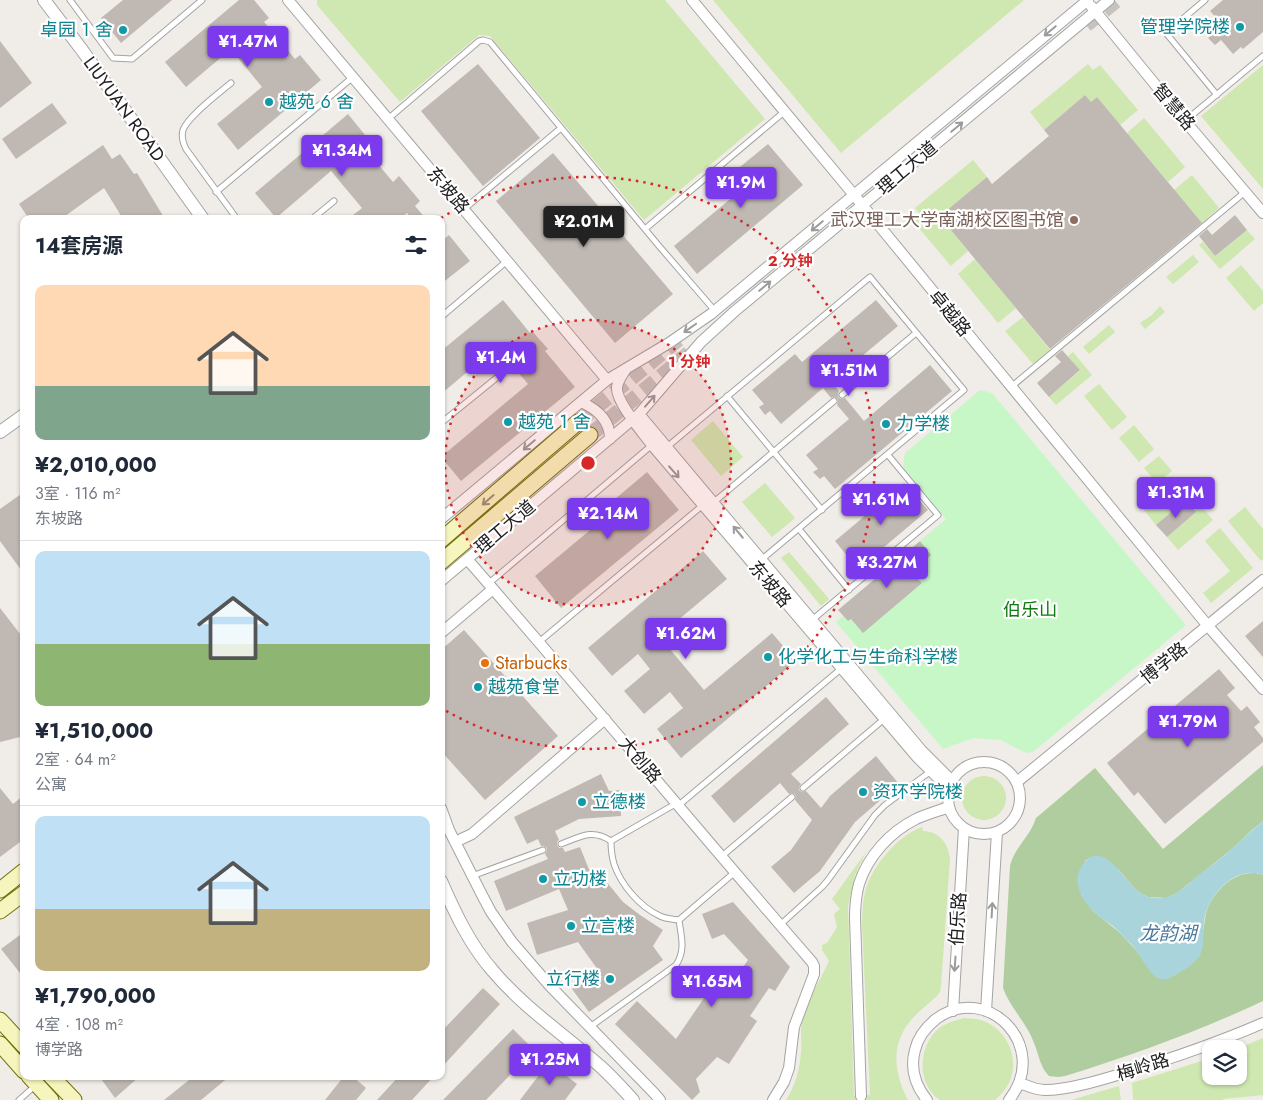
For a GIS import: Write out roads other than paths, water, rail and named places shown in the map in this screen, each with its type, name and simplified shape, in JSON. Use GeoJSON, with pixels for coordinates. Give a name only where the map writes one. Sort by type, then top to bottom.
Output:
{"type":"FeatureCollection","features":[{"type":"Feature","properties":{"kind":"main road"},"geometry":{"type":"LineString","coordinates":[[445,537],[578,422]]}},
{"type":"Feature","properties":{"kind":"main road"},"geometry":{"type":"LineString","coordinates":[[445,559],[590,435]]}},
{"type":"Feature","properties":{"kind":"main road"},"geometry":{"type":"LineString","coordinates":[[0,890],[20,874]]}},
{"type":"Feature","properties":{"kind":"main road"},"geometry":{"type":"LineString","coordinates":[[0,911],[20,896]]}},
{"type":"Feature","properties":{"kind":"main road"},"geometry":{"type":"LineString","coordinates":[[0,1020],[20,1042]]}},
{"type":"Feature","properties":{"kind":"main road"},"geometry":{"type":"LineString","coordinates":[[0,1044],[20,1066]]}},
{"type":"Feature","properties":{"kind":"main road"},"geometry":{"type":"LineString","coordinates":[[32,1080],[51,1100]]}},
{"type":"Feature","properties":{"kind":"main road"},"geometry":{"type":"LineString","coordinates":[[55,1080],[74,1100]]}},
{"type":"Feature","properties":{"kind":"street","name":"LIUYUAN ROAD"},"geometry":{"type":"LineString","coordinates":[[44,0],[201,215]]}},
{"type":"Feature","properties":{"kind":"street","name":"东坡路"},"geometry":{"type":"LineString","coordinates":[[288,0],[607,380]]}},
{"type":"Feature","properties":{"kind":"street","name":"卓越路"},"geometry":{"type":"LineString","coordinates":[[692,0],[863,205],[1208,626],[1263,689]]}},
{"type":"Feature","properties":{"kind":"street","name":"理工大道"},"geometry":{"type":"LineString","coordinates":[[445,516],[607,380],[715,311],[1086,0]]}},
{"type":"Feature","properties":{"kind":"street","name":"智慧路"},"geometry":{"type":"LineString","coordinates":[[1086,0],[1263,213]]}},
{"type":"Feature","properties":{"kind":"street","name":"理工大道"},"geometry":{"type":"LineString","coordinates":[[445,578],[636,417],[700,342],[715,328],[1109,0]]}},
{"type":"Feature","properties":{"kind":"street","name":"东坡路"},"geometry":{"type":"LineString","coordinates":[[627,368],[619,382],[617,391],[621,402],[666,447],[708,504],[950,785]]}},
{"type":"Feature","properties":{"kind":"street"},"geometry":{"type":"LineString","coordinates":[[581,402],[602,416],[608,425],[610,439]]}},
{"type":"Feature","properties":{"kind":"street","name":"东坡路"},"geometry":{"type":"LineString","coordinates":[[636,417],[652,446],[762,560],[812,621],[885,718],[931,771],[950,785]]}},
{"type":"Feature","properties":{"kind":"street"},"geometry":{"type":"LineString","coordinates":[[0,432],[20,418]]}},
{"type":"Feature","properties":{"kind":"street","name":"大创路"},"geometry":{"type":"LineString","coordinates":[[467,559],[812,962],[814,974],[794,1027],[789,1068],[784,1082],[773,1100]]}},
{"type":"Feature","properties":{"kind":"street","name":"博学路"},"geometry":{"type":"LineString","coordinates":[[1018,782],[1263,580]]}},
{"type":"Feature","properties":{"kind":"street"},"geometry":{"type":"LineString","coordinates":[[445,630],[490,586]]}},
{"type":"Feature","properties":{"kind":"street"},"geometry":{"type":"LineString","coordinates":[[455,842],[472,834],[605,719]]}},
{"type":"Feature","properties":{"kind":"street"},"geometry":{"type":"LineString","coordinates":[[989,761],[1003,766],[1018,782],[1021,797],[1018,812],[1004,829],[997,832],[976,834],[964,828],[954,819],[949,807],[950,785],[956,775],[967,766],[974,762],[989,761]]}},
{"type":"Feature","properties":{"kind":"street"},"geometry":{"type":"LineString","coordinates":[[861,1096],[855,918],[860,884],[870,861],[891,835],[916,819],[949,807]]}},
{"type":"Feature","properties":{"kind":"street"},"geometry":{"type":"LineString","coordinates":[[445,818],[455,842],[491,912],[512,942],[550,986],[660,1100]]}},
{"type":"Feature","properties":{"kind":"street","name":"伯乐路"},"geometry":{"type":"LineString","coordinates":[[952,1011],[964,828]]}},
{"type":"Feature","properties":{"kind":"street","name":"伯乐路"},"geometry":{"type":"LineString","coordinates":[[986,1011],[997,832]]}},
{"type":"Feature","properties":{"kind":"street"},"geometry":{"type":"LineString","coordinates":[[445,890],[457,917],[492,970],[532,1010],[602,1068],[633,1100]]}},
{"type":"Feature","properties":{"kind":"street"},"geometry":{"type":"LineString","coordinates":[[927,1100],[921,1093],[913,1069],[913,1056],[917,1044],[922,1033],[931,1023],[941,1016],[964,1008],[986,1011],[998,1017],[1008,1025],[1021,1046],[1023,1071],[1020,1083],[1009,1100]]}},
{"type":"Feature","properties":{"kind":"street","name":"梅岭路"},"geometry":{"type":"LineString","coordinates":[[1020,1083],[1047,1090],[1098,1080],[1184,1054],[1263,1022]]}},
{"type":"Feature","properties":{"kind":"lane"},"geometry":{"type":"LineString","coordinates":[[70,0],[113,58],[132,59],[202,0]]}},
{"type":"Feature","properties":{"kind":"lane"},"geometry":{"type":"LineString","coordinates":[[1206,0],[1166,33],[1217,95]]}},
{"type":"Feature","properties":{"kind":"lane"},"geometry":{"type":"LineString","coordinates":[[388,119],[479,41],[490,42],[715,311]]}},
{"type":"Feature","properties":{"kind":"lane"},"geometry":{"type":"LineString","coordinates":[[1185,121],[1263,56]]}},
{"type":"Feature","properties":{"kind":"lane"},"geometry":{"type":"LineString","coordinates":[[216,192],[353,77]]}},
{"type":"Feature","properties":{"kind":"lane"},"geometry":{"type":"LineString","coordinates":[[231,83],[190,119],[183,129],[182,139],[186,149],[233,215]]}},
{"type":"Feature","properties":{"kind":"lane"},"geometry":{"type":"LineString","coordinates":[[645,229],[784,111]]}},
{"type":"Feature","properties":{"kind":"lane"},"geometry":{"type":"LineString","coordinates":[[464,209],[561,128]]}},
{"type":"Feature","properties":{"kind":"lane"},"geometry":{"type":"LineString","coordinates":[[1011,387],[1245,192]]}},
{"type":"Feature","properties":{"kind":"lane"},"geometry":{"type":"LineString","coordinates":[[317,215],[334,201]]}},
{"type":"Feature","properties":{"kind":"lane"},"geometry":{"type":"LineString","coordinates":[[445,314],[507,261]]}},
{"type":"Feature","properties":{"kind":"lane"},"geometry":{"type":"LineString","coordinates":[[666,447],[870,277],[964,390],[762,560]]}},
{"type":"Feature","properties":{"kind":"lane"},"geometry":{"type":"LineString","coordinates":[[842,395],[916,332]]}},
{"type":"Feature","properties":{"kind":"lane"},"geometry":{"type":"LineString","coordinates":[[445,420],[505,371]]}},
{"type":"Feature","properties":{"kind":"lane"},"geometry":{"type":"LineString","coordinates":[[727,396],[822,510]]}},
{"type":"Feature","properties":{"kind":"lane"},"geometry":{"type":"LineString","coordinates":[[539,642],[774,452],[834,401]]}},
{"type":"Feature","properties":{"kind":"lane"},"geometry":{"type":"LineString","coordinates":[[490,586],[652,446]]}},
{"type":"Feature","properties":{"kind":"lane"},"geometry":{"type":"LineString","coordinates":[[812,621],[938,515],[888,455]]}},
{"type":"Feature","properties":{"kind":"lane"},"geometry":{"type":"LineString","coordinates":[[799,529],[849,590]]}},
{"type":"Feature","properties":{"kind":"lane"},"geometry":{"type":"LineString","coordinates":[[611,841],[678,804],[845,665]]}},
{"type":"Feature","properties":{"kind":"lane"},"geometry":{"type":"LineString","coordinates":[[803,788],[885,718]]}},
{"type":"Feature","properties":{"kind":"lane"},"geometry":{"type":"LineString","coordinates":[[780,925],[822,887],[875,814],[931,771]]}},
{"type":"Feature","properties":{"kind":"lane"},"geometry":{"type":"LineString","coordinates":[[722,857],[792,797]]}},
{"type":"Feature","properties":{"kind":"lane"},"geometry":{"type":"LineString","coordinates":[[561,844],[593,834],[601,835],[611,841]]}},
{"type":"Feature","properties":{"kind":"lane"},"geometry":{"type":"LineString","coordinates":[[611,841],[614,866],[626,887],[652,911],[667,918],[679,920]]}},
{"type":"Feature","properties":{"kind":"lane"},"geometry":{"type":"LineString","coordinates":[[472,876],[543,850]]}},
{"type":"Feature","properties":{"kind":"lane"},"geometry":{"type":"LineString","coordinates":[[679,920],[735,872]]}},
{"type":"Feature","properties":{"kind":"lane"},"geometry":{"type":"LineString","coordinates":[[590,1027],[676,965],[683,948],[679,920]]}},
{"type":"Feature","properties":{"kind":"lane"},"geometry":{"type":"LineString","coordinates":[[19,1100],[32,1080]]}},
{"type":"Feature","properties":{"kind":"water","name":"龙韵湖"},"geometry":{"type":"Polygon","coordinates":[[[1263,821],[1263,875],[1253,873],[1235,877],[1219,890],[1208,907],[1205,916],[1203,943],[1199,957],[1188,967],[1169,978],[1157,978],[1132,945],[1113,926],[1092,910],[1080,891],[1078,874],[1080,869],[1089,858],[1099,856],[1111,862],[1142,893],[1154,898],[1169,897],[1189,884],[1263,821]]]}},
{"type":"Feature","properties":{"kind":"tunnel"},"geometry":{"type":"LineString","coordinates":[[1086,25],[1117,0]]}},
{"type":"Feature","properties":{"kind":"tunnel"},"geometry":{"type":"LineString","coordinates":[[578,422],[679,339]]}},
{"type":"Feature","properties":{"kind":"tunnel"},"geometry":{"type":"LineString","coordinates":[[590,435],[689,353]]}},
{"type":"Feature","properties":{"kind":"place","name":"管理学院楼"},"geometry":{"type":"Point","coordinates":[1240,27]}},
{"type":"Feature","properties":{"kind":"place","name":"卓园 1 舍"},"geometry":{"type":"Point","coordinates":[123,30]}},
{"type":"Feature","properties":{"kind":"place","name":"越苑 6 舍"},"geometry":{"type":"Point","coordinates":[269,102]}},
{"type":"Feature","properties":{"kind":"place","name":"武汉理工大学南湖校区图书馆"},"geometry":{"type":"Point","coordinates":[1074,220]}},
{"type":"Feature","properties":{"kind":"place","name":"越苑 1 舍"},"geometry":{"type":"Point","coordinates":[508,422]}},
{"type":"Feature","properties":{"kind":"place","name":"力学楼"},"geometry":{"type":"Point","coordinates":[886,424]}},
{"type":"Feature","properties":{"kind":"place","name":"化学化工与生命科学楼"},"geometry":{"type":"Point","coordinates":[768,657]}},
{"type":"Feature","properties":{"kind":"place","name":"Starbucks"},"geometry":{"type":"Point","coordinates":[485,663]}},
{"type":"Feature","properties":{"kind":"place","name":"越苑食堂"},"geometry":{"type":"Point","coordinates":[478,687]}},
{"type":"Feature","properties":{"kind":"place","name":"资环学院楼"},"geometry":{"type":"Point","coordinates":[863,792]}},
{"type":"Feature","properties":{"kind":"place","name":"立德楼"},"geometry":{"type":"Point","coordinates":[582,802]}},
{"type":"Feature","properties":{"kind":"place","name":"立功楼"},"geometry":{"type":"Point","coordinates":[543,879]}},
{"type":"Feature","properties":{"kind":"place","name":"立言楼"},"geometry":{"type":"Point","coordinates":[571,926]}},
{"type":"Feature","properties":{"kind":"place","name":"立行楼"},"geometry":{"type":"Point","coordinates":[610,979]}},
{"type":"Feature","properties":{"kind":"park label","name":"伯乐山"},"geometry":{"type":"Point","coordinates":[1030,610]}}]}
